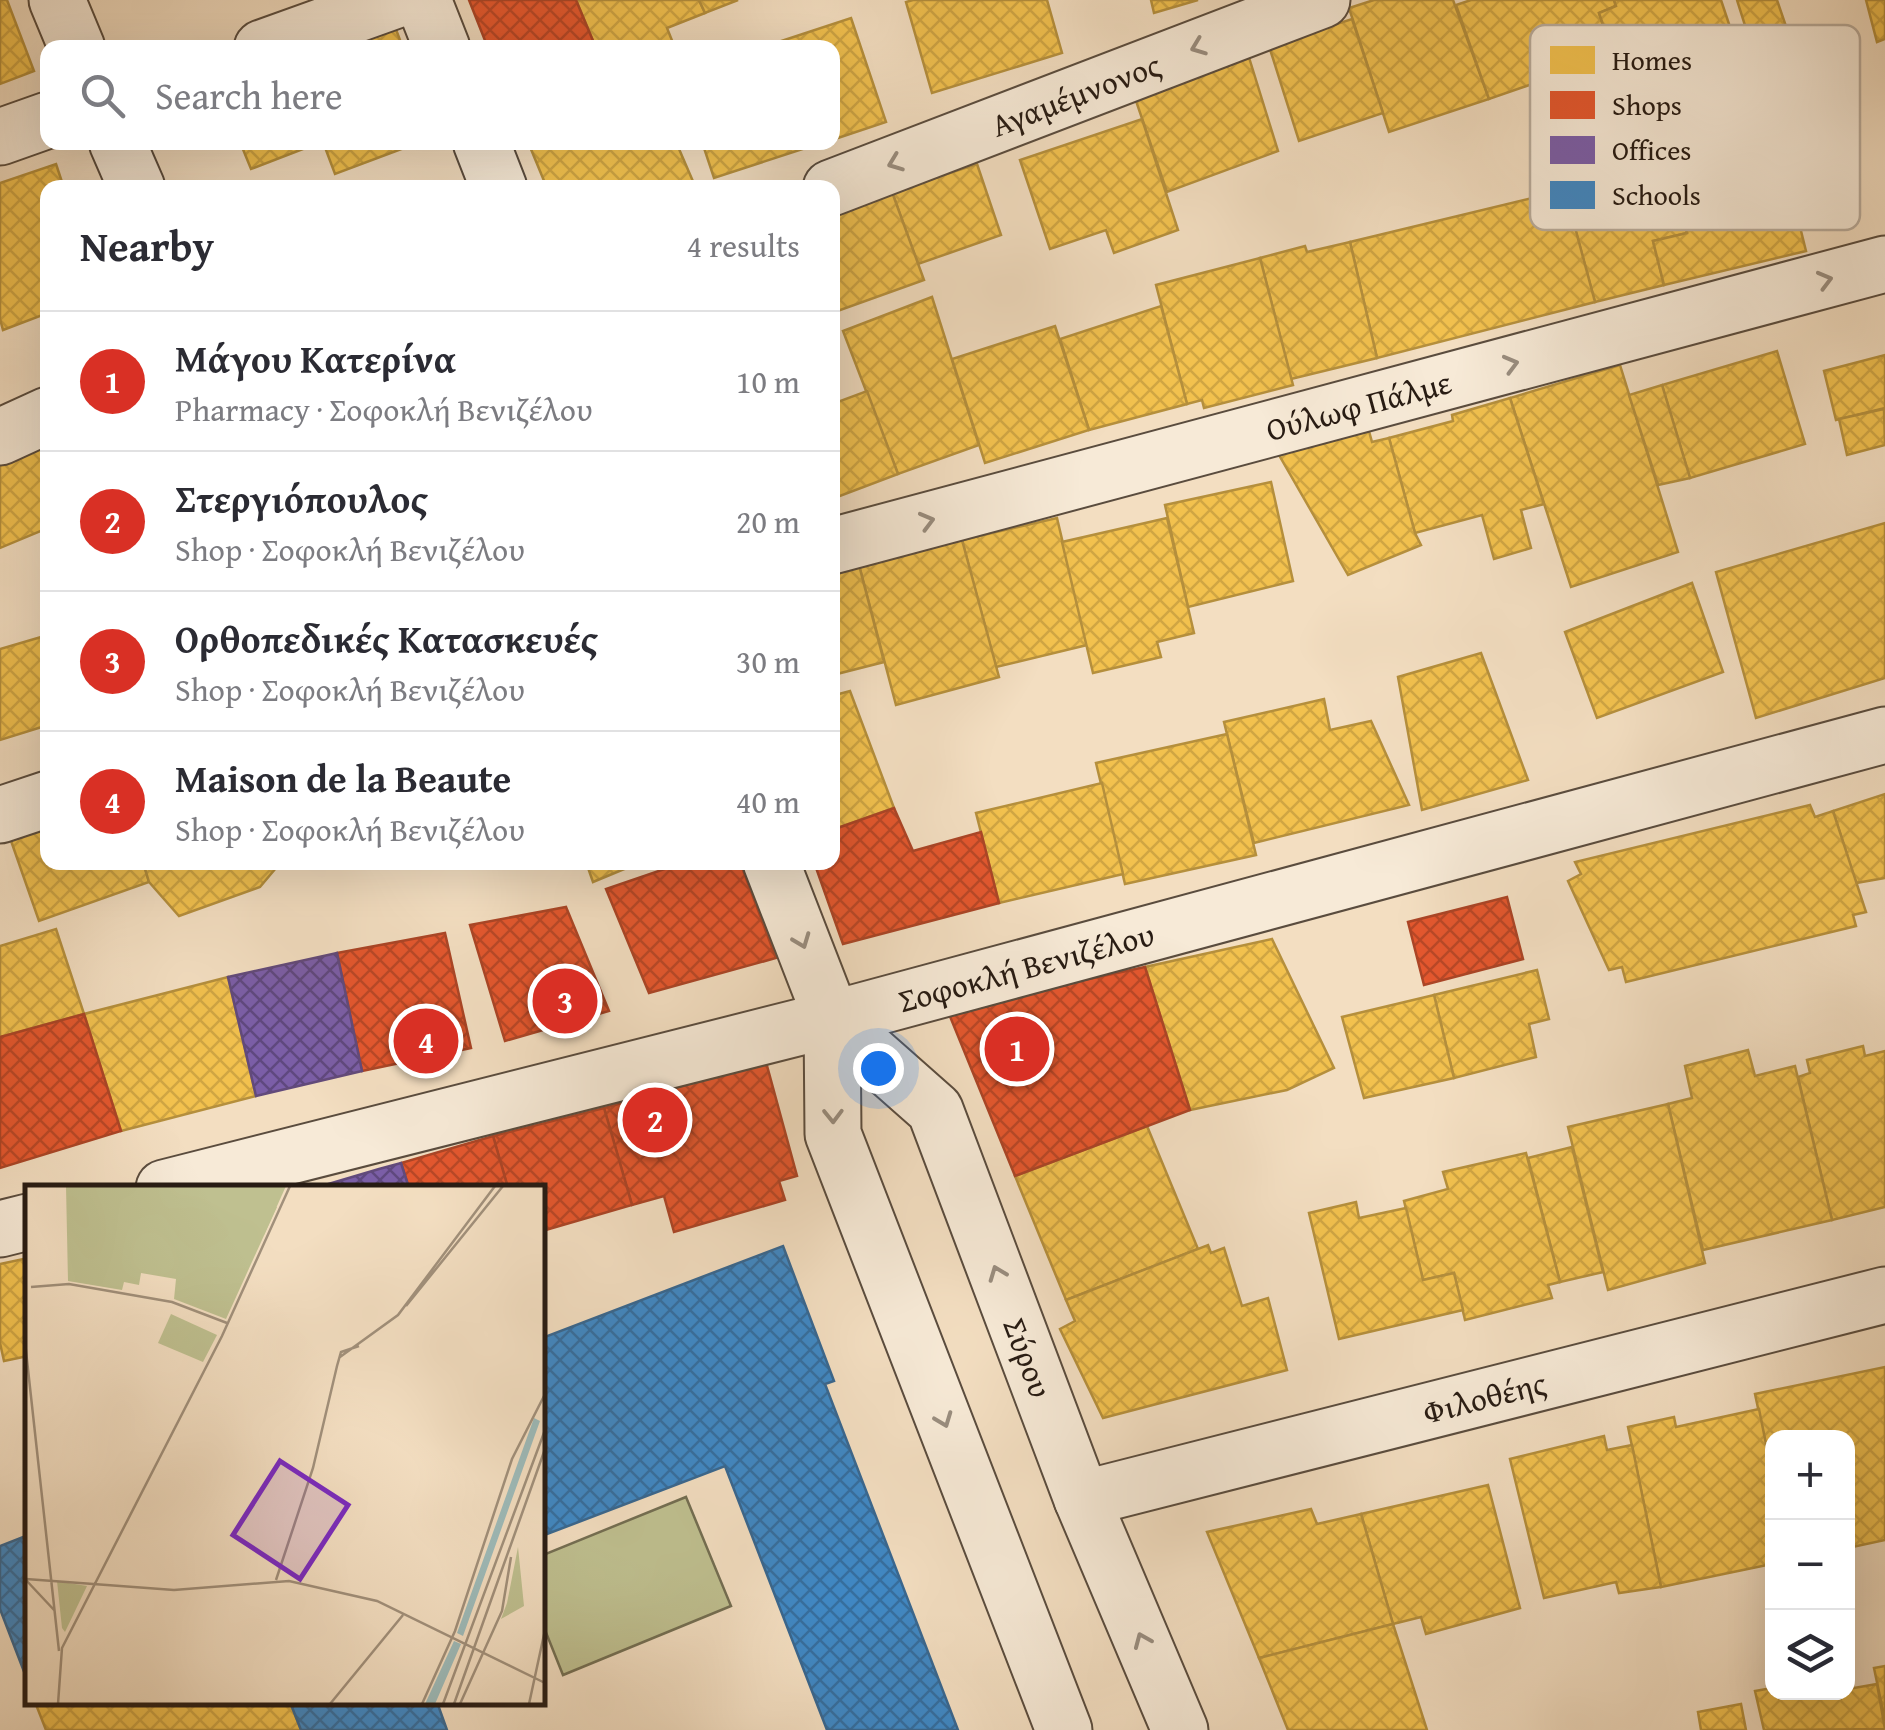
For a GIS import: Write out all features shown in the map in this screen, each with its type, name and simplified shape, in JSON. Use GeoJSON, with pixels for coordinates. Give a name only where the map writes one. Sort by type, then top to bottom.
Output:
{"type":"FeatureCollection","features":[{"type":"Feature","properties":{"kind":"street"},"geometry":{"type":"LineString","coordinates":[[57,0],[74,40]]}},
{"type":"Feature","properties":{"kind":"street"},"geometry":{"type":"LineString","coordinates":[[284,40],[396,0]]}},
{"type":"Feature","properties":{"kind":"street"},"geometry":{"type":"LineString","coordinates":[[423,0],[439,40]]}},
{"type":"Feature","properties":{"kind":"street","name":"Αγαμέμνονος"},"geometry":{"type":"LineString","coordinates":[[840,185],[1322,0]]}},
{"type":"Feature","properties":{"kind":"street"},"geometry":{"type":"LineString","coordinates":[[0,138],[40,123]]}},
{"type":"Feature","properties":{"kind":"street"},"geometry":{"type":"LineString","coordinates":[[120,150],[134,180]]}},
{"type":"Feature","properties":{"kind":"street"},"geometry":{"type":"LineString","coordinates":[[484,150],[496,180]]}},
{"type":"Feature","properties":{"kind":"street","name":"Ούλωφ Πάλμε"},"geometry":{"type":"LineString","coordinates":[[840,544],[1885,264]]}},
{"type":"Feature","properties":{"kind":"street"},"geometry":{"type":"LineString","coordinates":[[0,437],[40,419]]}},
{"type":"Feature","properties":{"kind":"street","name":"Σοφοκλή Βενιζέλου"},"geometry":{"type":"LineString","coordinates":[[176,1185],[832,1018],[1885,735]]}},
{"type":"Feature","properties":{"kind":"street"},"geometry":{"type":"LineString","coordinates":[[0,816],[40,803]]}},
{"type":"Feature","properties":{"kind":"street","name":"Σύρου"},"geometry":{"type":"LineString","coordinates":[[775,870],[832,1018],[833,1134],[1064,1730]]}},
{"type":"Feature","properties":{"kind":"street","name":"Σύρου"},"geometry":{"type":"LineString","coordinates":[[832,1018],[936,1110],[1082,1499],[1180,1730]]}},
{"type":"Feature","properties":{"kind":"street"},"geometry":{"type":"LineString","coordinates":[[0,1229],[25,1223]]}},
{"type":"Feature","properties":{"kind":"street","name":"Φιλοθέης"},"geometry":{"type":"LineString","coordinates":[[1082,1499],[1885,1295]]}},
{"type":"Feature","properties":{"kind":"green space"},"geometry":{"type":"Polygon","coordinates":[[[686,1497],[731,1606],[563,1675],[545,1630],[545,1554],[686,1497]]]}},
{"type":"Feature","properties":{"kind":"building: Homes"},"geometry":{"type":"Polygon","coordinates":[[[0,0],[7,0],[34,71],[0,84],[0,0]]]}},
{"type":"Feature","properties":{"kind":"building: Homes"},"geometry":{"type":"Polygon","coordinates":[[[576,0],[699,0],[705,13],[667,28],[672,40],[593,40],[576,0]]]}},
{"type":"Feature","properties":{"kind":"building: Homes"},"geometry":{"type":"Polygon","coordinates":[[[699,0],[738,0],[705,13],[699,0]]]}},
{"type":"Feature","properties":{"kind":"building: Homes"},"geometry":{"type":"Polygon","coordinates":[[[1047,0],[1062,53],[932,93],[906,2],[1047,0]]]}},
{"type":"Feature","properties":{"kind":"building: Homes"},"geometry":{"type":"Polygon","coordinates":[[[1151,0],[1198,0],[1154,13],[1151,0]]]}},
{"type":"Feature","properties":{"kind":"building: Homes"},"geometry":{"type":"Polygon","coordinates":[[[1374,0],[1453,0],[1489,99],[1389,132],[1349,8],[1374,0]]]}},
{"type":"Feature","properties":{"kind":"building: Homes"},"geometry":{"type":"Polygon","coordinates":[[[1471,0],[1614,0],[1616,6],[1599,13],[1603,25],[1530,25],[1530,85],[1489,99],[1456,5],[1471,0]]]}},
{"type":"Feature","properties":{"kind":"building: Homes"},"geometry":{"type":"Polygon","coordinates":[[[1614,0],[1721,0],[1729,25],[1603,25],[1599,13],[1616,6],[1614,0]]]}},
{"type":"Feature","properties":{"kind":"building: Homes"},"geometry":{"type":"Polygon","coordinates":[[[1737,0],[1777,0],[1786,25],[1745,25],[1737,0]]]}},
{"type":"Feature","properties":{"kind":"building: Homes"},"geometry":{"type":"Polygon","coordinates":[[[1866,0],[1885,0],[1885,39],[1877,42],[1866,0]]]}},
{"type":"Feature","properties":{"kind":"building: Homes"},"geometry":{"type":"Polygon","coordinates":[[[851,18],[886,122],[840,137],[840,40],[784,40],[851,18]]]}},
{"type":"Feature","properties":{"kind":"building: Homes"},"geometry":{"type":"Polygon","coordinates":[[[392,19],[400,40],[337,40],[392,19]]]}},
{"type":"Feature","properties":{"kind":"building: Homes"},"geometry":{"type":"Polygon","coordinates":[[[1352,19],[1383,113],[1299,141],[1269,46],[1352,19]]]}},
{"type":"Feature","properties":{"kind":"building: Homes"},"geometry":{"type":"Polygon","coordinates":[[[1247,51],[1278,151],[1167,192],[1134,95],[1247,51]]]}},
{"type":"Feature","properties":{"kind":"building: Homes"},"geometry":{"type":"Polygon","coordinates":[[[1142,119],[1178,230],[1114,253],[1106,230],[1050,249],[1020,160],[1142,119]]]}},
{"type":"Feature","properties":{"kind":"building: Homes"},"geometry":{"type":"Polygon","coordinates":[[[243,150],[300,150],[251,169],[243,150]]]}},
{"type":"Feature","properties":{"kind":"building: Homes"},"geometry":{"type":"Polygon","coordinates":[[[326,150],[399,150],[335,174],[326,150]]]}},
{"type":"Feature","properties":{"kind":"building: Homes"},"geometry":{"type":"Polygon","coordinates":[[[531,150],[679,150],[692,180],[544,180],[531,150]]]}},
{"type":"Feature","properties":{"kind":"building: Homes"},"geometry":{"type":"Polygon","coordinates":[[[705,150],[800,150],[714,178],[705,150]]]}},
{"type":"Feature","properties":{"kind":"building: Homes"},"geometry":{"type":"Polygon","coordinates":[[[56,164],[61,180],[40,180],[40,316],[3,330],[0,319],[0,183],[56,164]]]}},
{"type":"Feature","properties":{"kind":"building: Homes"},"geometry":{"type":"Polygon","coordinates":[[[977,164],[1001,235],[918,264],[892,192],[977,164]]]}},
{"type":"Feature","properties":{"kind":"building: Homes"},"geometry":{"type":"Polygon","coordinates":[[[892,192],[924,280],[840,310],[840,210],[892,192]]]}},
{"type":"Feature","properties":{"kind":"building: Homes"},"geometry":{"type":"Polygon","coordinates":[[[1530,198],[1530,230],[1576,230],[1595,302],[1377,358],[1350,242],[1530,198]]]}},
{"type":"Feature","properties":{"kind":"building: Homes"},"geometry":{"type":"Polygon","coordinates":[[[1575,230],[1686,230],[1687,233],[1653,241],[1664,285],[1595,302],[1575,230]]]}},
{"type":"Feature","properties":{"kind":"building: Homes"},"geometry":{"type":"Polygon","coordinates":[[[1686,230],[1801,230],[1806,251],[1664,285],[1653,241],[1687,233],[1686,230]]]}},
{"type":"Feature","properties":{"kind":"building: Homes"},"geometry":{"type":"Polygon","coordinates":[[[1350,242],[1377,358],[1291,379],[1260,258],[1305,246],[1307,252],[1350,242]]]}},
{"type":"Feature","properties":{"kind":"building: Homes"},"geometry":{"type":"Polygon","coordinates":[[[1260,258],[1293,385],[1204,408],[1202,400],[1187,404],[1156,285],[1260,258]]]}},
{"type":"Feature","properties":{"kind":"building: Homes"},"geometry":{"type":"Polygon","coordinates":[[[932,297],[979,445],[898,474],[843,331],[932,297]]]}},
{"type":"Feature","properties":{"kind":"building: Homes"},"geometry":{"type":"Polygon","coordinates":[[[1161,306],[1187,404],[1089,430],[1060,339],[1161,306]]]}},
{"type":"Feature","properties":{"kind":"building: Homes"},"geometry":{"type":"Polygon","coordinates":[[[1055,326],[1089,430],[985,463],[952,359],[1055,326]]]}},
{"type":"Feature","properties":{"kind":"building: Homes"},"geometry":{"type":"Polygon","coordinates":[[[1777,351],[1805,444],[1690,478],[1662,385],[1777,351]]]}},
{"type":"Feature","properties":{"kind":"building: Homes"},"geometry":{"type":"Polygon","coordinates":[[[1885,355],[1885,408],[1836,420],[1824,371],[1885,355]]]}},
{"type":"Feature","properties":{"kind":"building: Homes"},"geometry":{"type":"Polygon","coordinates":[[[1620,365],[1678,552],[1571,587],[1510,398],[1620,365]]]}},
{"type":"Feature","properties":{"kind":"building: Homes"},"geometry":{"type":"Polygon","coordinates":[[[1662,385],[1690,478],[1658,485],[1629,395],[1662,385]]]}},
{"type":"Feature","properties":{"kind":"building: Homes"},"geometry":{"type":"Polygon","coordinates":[[[867,391],[898,474],[840,496],[840,401],[867,391]]]}},
{"type":"Feature","properties":{"kind":"building: Homes"},"geometry":{"type":"Polygon","coordinates":[[[1510,398],[1544,504],[1521,510],[1531,548],[1494,559],[1482,515],[1415,533],[1389,438],[1453,421],[1452,415],[1510,398]]]}},
{"type":"Feature","properties":{"kind":"building: Homes"},"geometry":{"type":"Polygon","coordinates":[[[1884,409],[1885,445],[1847,455],[1839,419],[1884,409]]]}},
{"type":"Feature","properties":{"kind":"building: Homes"},"geometry":{"type":"Polygon","coordinates":[[[1367,424],[1372,442],[1389,438],[1421,545],[1348,575],[1275,448],[1367,424]]]}},
{"type":"Feature","properties":{"kind":"building: Homes"},"geometry":{"type":"Polygon","coordinates":[[[40,432],[40,531],[0,548],[0,450],[40,432]]]}},
{"type":"Feature","properties":{"kind":"building: Homes"},"geometry":{"type":"Polygon","coordinates":[[[1271,482],[1293,581],[1188,607],[1165,505],[1271,482]]]}},
{"type":"Feature","properties":{"kind":"building: Homes"},"geometry":{"type":"Polygon","coordinates":[[[1057,518],[1087,645],[996,667],[962,540],[1057,518]]]}},
{"type":"Feature","properties":{"kind":"building: Homes"},"geometry":{"type":"Polygon","coordinates":[[[1167,518],[1194,633],[1157,642],[1161,657],[1093,673],[1062,542],[1167,518]]]}},
{"type":"Feature","properties":{"kind":"building: Homes"},"geometry":{"type":"Polygon","coordinates":[[[1885,523],[1885,678],[1756,718],[1716,572],[1885,523]]]}},
{"type":"Feature","properties":{"kind":"building: Homes"},"geometry":{"type":"Polygon","coordinates":[[[962,540],[999,677],[896,705],[859,565],[962,540]]]}},
{"type":"Feature","properties":{"kind":"building: Homes"},"geometry":{"type":"Polygon","coordinates":[[[859,565],[884,662],[840,673],[840,570],[859,565]]]}},
{"type":"Feature","properties":{"kind":"building: Homes"},"geometry":{"type":"Polygon","coordinates":[[[1692,583],[1723,672],[1597,718],[1565,632],[1692,583]]]}},
{"type":"Feature","properties":{"kind":"building: Homes"},"geometry":{"type":"Polygon","coordinates":[[[40,637],[40,728],[0,740],[0,649],[40,637]]]}},
{"type":"Feature","properties":{"kind":"building: Homes"},"geometry":{"type":"Polygon","coordinates":[[[1481,653],[1528,780],[1422,810],[1398,677],[1481,653]]]}},
{"type":"Feature","properties":{"kind":"building: Homes"},"geometry":{"type":"Polygon","coordinates":[[[850,691],[894,808],[840,827],[840,694],[850,691]]]}},
{"type":"Feature","properties":{"kind":"building: Homes"},"geometry":{"type":"Polygon","coordinates":[[[1324,699],[1330,730],[1371,721],[1409,805],[1254,843],[1224,722],[1324,699]]]}},
{"type":"Feature","properties":{"kind":"building: Homes"},"geometry":{"type":"Polygon","coordinates":[[[1227,734],[1256,855],[1125,884],[1096,763],[1227,734]]]}},
{"type":"Feature","properties":{"kind":"building: Homes"},"geometry":{"type":"Polygon","coordinates":[[[1102,783],[1123,874],[999,903],[976,813],[1102,783]]]}},
{"type":"Feature","properties":{"kind":"building: Homes"},"geometry":{"type":"Polygon","coordinates":[[[1885,794],[1885,878],[1856,883],[1833,811],[1885,794]]]}},
{"type":"Feature","properties":{"kind":"building: Homes"},"geometry":{"type":"Polygon","coordinates":[[[1810,805],[1815,817],[1833,811],[1866,912],[1853,915],[1856,926],[1626,982],[1622,967],[1609,970],[1568,881],[1581,874],[1575,862],[1810,805]]]}},
{"type":"Feature","properties":{"kind":"building: Homes"},"geometry":{"type":"Polygon","coordinates":[[[40,825],[40,870],[145,870],[149,882],[39,921],[9,835],[40,825]]]}},
{"type":"Feature","properties":{"kind":"building: Homes"},"geometry":{"type":"Polygon","coordinates":[[[145,870],[274,870],[260,887],[179,916],[149,882],[145,870]]]}},
{"type":"Feature","properties":{"kind":"building: Homes"},"geometry":{"type":"Polygon","coordinates":[[[589,870],[622,870],[593,882],[589,870]]]}},
{"type":"Feature","properties":{"kind":"building: Homes"},"geometry":{"type":"Polygon","coordinates":[[[56,929],[84,1014],[0,1037],[0,946],[56,929]]]}},
{"type":"Feature","properties":{"kind":"building: Homes"},"geometry":{"type":"Polygon","coordinates":[[[1272,939],[1334,1068],[1287,1090],[1190,1110],[1145,967],[1272,939]]]}},
{"type":"Feature","properties":{"kind":"building: Homes"},"geometry":{"type":"Polygon","coordinates":[[[1537,970],[1549,1019],[1529,1024],[1536,1057],[1454,1078],[1434,995],[1537,970]]]}},
{"type":"Feature","properties":{"kind":"building: Homes"},"geometry":{"type":"Polygon","coordinates":[[[228,977],[256,1096],[121,1131],[84,1014],[228,977]]]}},
{"type":"Feature","properties":{"kind":"building: Homes"},"geometry":{"type":"Polygon","coordinates":[[[1434,995],[1454,1078],[1364,1098],[1342,1017],[1434,995]]]}},
{"type":"Feature","properties":{"kind":"building: Homes"},"geometry":{"type":"Polygon","coordinates":[[[1863,1046],[1865,1056],[1885,1051],[1885,1207],[1832,1220],[1798,1077],[1810,1073],[1807,1060],[1863,1046]]]}},
{"type":"Feature","properties":{"kind":"building: Homes"},"geometry":{"type":"Polygon","coordinates":[[[1748,1050],[1755,1076],[1795,1066],[1832,1220],[1703,1250],[1668,1104],[1692,1098],[1685,1066],[1748,1050]]]}},
{"type":"Feature","properties":{"kind":"building: Homes"},"geometry":{"type":"Polygon","coordinates":[[[1668,1104],[1705,1263],[1608,1290],[1568,1127],[1668,1104]]]}},
{"type":"Feature","properties":{"kind":"building: Homes"},"geometry":{"type":"Polygon","coordinates":[[[1147,1126],[1198,1249],[1066,1300],[1015,1176],[1147,1126]]]}},
{"type":"Feature","properties":{"kind":"building: Homes"},"geometry":{"type":"Polygon","coordinates":[[[1572,1147],[1603,1272],[1560,1282],[1528,1158],[1572,1147]]]}},
{"type":"Feature","properties":{"kind":"building: Homes"},"geometry":{"type":"Polygon","coordinates":[[[1526,1153],[1560,1282],[1548,1285],[1552,1298],[1465,1320],[1454,1273],[1423,1280],[1404,1201],[1448,1189],[1443,1172],[1526,1153]]]}},
{"type":"Feature","properties":{"kind":"building: Homes"},"geometry":{"type":"Polygon","coordinates":[[[1356,1202],[1359,1218],[1406,1208],[1423,1280],[1454,1273],[1463,1310],[1339,1339],[1309,1213],[1356,1202]]]}},
{"type":"Feature","properties":{"kind":"building: Homes"},"geometry":{"type":"Polygon","coordinates":[[[1208,1245],[1211,1253],[1224,1248],[1242,1306],[1268,1298],[1287,1370],[1103,1418],[1060,1329],[1075,1321],[1066,1300],[1208,1245]]]}},
{"type":"Feature","properties":{"kind":"building: Homes"},"geometry":{"type":"Polygon","coordinates":[[[25,1259],[25,1357],[4,1361],[0,1343],[0,1264],[25,1259]]]}},
{"type":"Feature","properties":{"kind":"building: Homes"},"geometry":{"type":"Polygon","coordinates":[[[1885,1367],[1885,1540],[1855,1546],[1855,1430],[1765,1430],[1765,1441],[1755,1394],[1885,1367]]]}},
{"type":"Feature","properties":{"kind":"building: Homes"},"geometry":{"type":"Polygon","coordinates":[[[1759,1409],[1765,1439],[1765,1565],[1661,1587],[1628,1427],[1674,1417],[1676,1427],[1759,1409]]]}},
{"type":"Feature","properties":{"kind":"building: Homes"},"geometry":{"type":"Polygon","coordinates":[[[1604,1436],[1607,1450],[1632,1445],[1661,1587],[1619,1593],[1616,1582],[1544,1598],[1510,1459],[1604,1436]]]}},
{"type":"Feature","properties":{"kind":"building: Homes"},"geometry":{"type":"Polygon","coordinates":[[[1488,1485],[1520,1608],[1426,1634],[1421,1617],[1393,1624],[1361,1514],[1488,1485]]]}},
{"type":"Feature","properties":{"kind":"building: Homes"},"geometry":{"type":"Polygon","coordinates":[[[1311,1509],[1317,1524],[1361,1514],[1393,1624],[1259,1658],[1207,1532],[1311,1509]]]}},
{"type":"Feature","properties":{"kind":"building: Homes"},"geometry":{"type":"Polygon","coordinates":[[[1393,1624],[1427,1730],[1288,1730],[1259,1658],[1393,1624]]]}},
{"type":"Feature","properties":{"kind":"building: Homes"},"geometry":{"type":"Polygon","coordinates":[[[1885,1666],[1885,1721],[1874,1668],[1885,1666]]]}},
{"type":"Feature","properties":{"kind":"building: Homes"},"geometry":{"type":"Polygon","coordinates":[[[1877,1684],[1885,1729],[1764,1730],[1755,1691],[1765,1689],[1765,1700],[1855,1700],[1855,1688],[1877,1684]]]}},
{"type":"Feature","properties":{"kind":"building: Homes"},"geometry":{"type":"Polygon","coordinates":[[[1741,1704],[1746,1730],[1701,1730],[1698,1712],[1741,1704]]]}},
{"type":"Feature","properties":{"kind":"building: Homes"},"geometry":{"type":"Polygon","coordinates":[[[36,1705],[291,1705],[301,1730],[46,1730],[36,1705]]]}},
{"type":"Feature","properties":{"kind":"building: Shops"},"geometry":{"type":"Polygon","coordinates":[[[469,0],[576,0],[593,40],[485,40],[469,0]]]}},
{"type":"Feature","properties":{"kind":"building: Shops"},"geometry":{"type":"Polygon","coordinates":[[[894,808],[913,851],[981,832],[999,903],[843,944],[817,870],[840,870],[840,827],[894,808]]]}},
{"type":"Feature","properties":{"kind":"building: Shops"},"geometry":{"type":"Polygon","coordinates":[[[662,870],[743,870],[776,958],[649,993],[606,889],[662,870]]]}},
{"type":"Feature","properties":{"kind":"building: Shops"},"geometry":{"type":"Polygon","coordinates":[[[1507,897],[1523,959],[1424,985],[1408,922],[1507,897]]]}},
{"type":"Feature","properties":{"kind":"building: Shops"},"geometry":{"type":"Polygon","coordinates":[[[566,907],[609,1011],[505,1041],[470,925],[566,907]]]}},
{"type":"Feature","properties":{"kind":"building: Shops"},"geometry":{"type":"Polygon","coordinates":[[[445,933],[471,1048],[362,1071],[337,953],[445,933]]]}},
{"type":"Feature","properties":{"kind":"building: Shops"},"geometry":{"type":"Polygon","coordinates":[[[1145,967],[1190,1110],[1015,1176],[947,1009],[1145,967]]]}},
{"type":"Feature","properties":{"kind":"building: Shops"},"geometry":{"type":"Polygon","coordinates":[[[84,1014],[121,1131],[0,1168],[0,1037],[84,1014]]]}},
{"type":"Feature","properties":{"kind":"building: Shops"},"geometry":{"type":"Polygon","coordinates":[[[766,1062],[797,1176],[779,1181],[785,1200],[674,1232],[664,1196],[632,1205],[604,1108],[766,1062]]]}},
{"type":"Feature","properties":{"kind":"building: Shops"},"geometry":{"type":"Polygon","coordinates":[[[604,1108],[632,1205],[545,1230],[545,1185],[507,1185],[493,1136],[604,1108]]]}},
{"type":"Feature","properties":{"kind":"building: Shops"},"geometry":{"type":"Polygon","coordinates":[[[493,1136],[507,1185],[408,1185],[401,1163],[493,1136]]]}},
{"type":"Feature","properties":{"kind":"building: Offices"},"geometry":{"type":"Polygon","coordinates":[[[337,953],[362,1071],[256,1096],[228,977],[337,953]]]}},
{"type":"Feature","properties":{"kind":"building: Offices"},"geometry":{"type":"Polygon","coordinates":[[[401,1163],[408,1185],[325,1185],[401,1163]]]}},
{"type":"Feature","properties":{"kind":"building: Schools"},"geometry":{"type":"Polygon","coordinates":[[[783,1246],[834,1381],[825,1384],[958,1730],[827,1730],[725,1466],[545,1535],[545,1337],[783,1246]]]}},
{"type":"Feature","properties":{"kind":"building: Schools"},"geometry":{"type":"Polygon","coordinates":[[[25,1536],[25,1674],[0,1609],[0,1546],[25,1536]]]}},
{"type":"Feature","properties":{"kind":"building: Schools"},"geometry":{"type":"Polygon","coordinates":[[[291,1705],[438,1705],[447,1730],[301,1730],[291,1705]]]}},
{"type":"Feature","properties":{"kind":"place","name":"Ορθοπεδικές Κατασκευές"},"geometry":{"type":"Point","coordinates":[565,1001]}},
{"type":"Feature","properties":{"kind":"place","name":"Maison de la Beaute"},"geometry":{"type":"Point","coordinates":[426,1041]}},
{"type":"Feature","properties":{"kind":"place","name":"Μάγου Κατερίνα"},"geometry":{"type":"Point","coordinates":[1017,1049]}},
{"type":"Feature","properties":{"kind":"place","name":"Στεργιόπουλος"},"geometry":{"type":"Point","coordinates":[655,1120]}}]}
